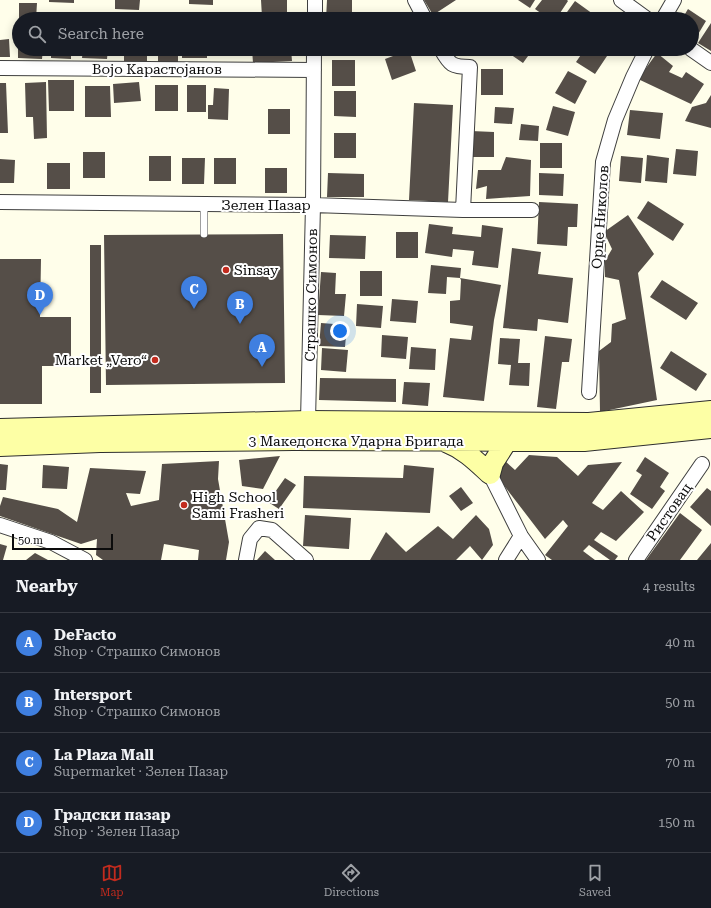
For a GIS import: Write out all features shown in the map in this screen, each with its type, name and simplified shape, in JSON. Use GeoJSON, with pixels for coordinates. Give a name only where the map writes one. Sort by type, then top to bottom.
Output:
{"type":"FeatureCollection","features":[{"type":"Feature","properties":{"kind":"street"},"geometry":{"type":"LineString","coordinates":[[315,0],[315,12]]}},
{"type":"Feature","properties":{"kind":"street"},"geometry":{"type":"LineString","coordinates":[[415,0],[421,12]]}},
{"type":"Feature","properties":{"kind":"street"},"geometry":{"type":"LineString","coordinates":[[621,0],[637,12]]}},
{"type":"Feature","properties":{"kind":"street"},"geometry":{"type":"LineString","coordinates":[[667,12],[674,0]]}},
{"type":"Feature","properties":{"kind":"street"},"geometry":{"type":"LineString","coordinates":[[699,55],[711,63]]}},
{"type":"Feature","properties":{"kind":"street","name":"Страшко Симонов"},"geometry":{"type":"LineString","coordinates":[[308,420],[313,205],[314,56]]}},
{"type":"Feature","properties":{"kind":"street"},"geometry":{"type":"LineString","coordinates":[[446,56],[455,67],[470,67],[463,210]]}},
{"type":"Feature","properties":{"kind":"street","name":"Орце Николов"},"geometry":{"type":"LineString","coordinates":[[590,392],[603,162],[615,120],[632,77],[643,56]]}},
{"type":"Feature","properties":{"kind":"street","name":"Војо Карастојанов"},"geometry":{"type":"LineString","coordinates":[[0,68],[314,70]]}},
{"type":"Feature","properties":{"kind":"street","name":"Зелен Пазар"},"geometry":{"type":"LineString","coordinates":[[0,202],[313,205],[463,210],[532,210]]}},
{"type":"Feature","properties":{"kind":"street","name":"3 Македонска Ударна Бригада"},"geometry":{"type":"LineString","coordinates":[[0,429],[308,420],[589,423],[711,411]]}},
{"type":"Feature","properties":{"kind":"street","name":"3 Македонска Ударна Бригада"},"geometry":{"type":"LineString","coordinates":[[0,446],[100,442],[293,440],[584,441],[711,428]]}},
{"type":"Feature","properties":{"kind":"street"},"geometry":{"type":"LineString","coordinates":[[444,441],[458,446],[490,474],[521,536],[538,560]]}},
{"type":"Feature","properties":{"kind":"street"},"geometry":{"type":"LineString","coordinates":[[490,474],[496,458],[507,441]]}},
{"type":"Feature","properties":{"kind":"street","name":"Ристовац"},"geometry":{"type":"LineString","coordinates":[[636,560],[702,464]]}},
{"type":"Feature","properties":{"kind":"street"},"geometry":{"type":"LineString","coordinates":[[0,525],[51,542],[85,560]]}},
{"type":"Feature","properties":{"kind":"street"},"geometry":{"type":"LineString","coordinates":[[246,560],[250,539],[259,528],[272,530],[306,560]]}},
{"type":"Feature","properties":{"kind":"street"},"geometry":{"type":"LineString","coordinates":[[506,560],[521,536]]}},
{"type":"Feature","properties":{"kind":"lane"},"geometry":{"type":"LineString","coordinates":[[204,204],[204,234]]}},
{"type":"Feature","properties":{"kind":"building"},"geometry":{"type":"Polygon","coordinates":[[[49,0],[74,0],[74,3],[49,2],[49,0]]]}},
{"type":"Feature","properties":{"kind":"building"},"geometry":{"type":"Polygon","coordinates":[[[115,0],[140,0],[139,10],[115,9],[115,0]]]}},
{"type":"Feature","properties":{"kind":"building"},"geometry":{"type":"Polygon","coordinates":[[[189,0],[213,0],[213,5],[189,4],[189,0]]]}},
{"type":"Feature","properties":{"kind":"building"},"geometry":{"type":"Polygon","coordinates":[[[261,0],[287,0],[287,12],[262,12],[261,0]]]}},
{"type":"Feature","properties":{"kind":"building"},"geometry":{"type":"Polygon","coordinates":[[[327,0],[352,0],[352,12],[326,12],[327,0]]]}},
{"type":"Feature","properties":{"kind":"building"},"geometry":{"type":"Polygon","coordinates":[[[424,0],[456,0],[438,12],[431,12],[424,0]]]}},
{"type":"Feature","properties":{"kind":"building"},"geometry":{"type":"Polygon","coordinates":[[[518,0],[535,0],[530,8],[518,0]]]}},
{"type":"Feature","properties":{"kind":"building"},"geometry":{"type":"Polygon","coordinates":[[[542,0],[568,1],[561,12],[539,12],[535,9],[542,0]]]}},
{"type":"Feature","properties":{"kind":"building"},"geometry":{"type":"Polygon","coordinates":[[[575,1],[590,12],[567,12],[575,1]]]}},
{"type":"Feature","properties":{"kind":"building"},"geometry":{"type":"Polygon","coordinates":[[[19,3],[37,3],[36,12],[19,12],[19,3]]]}},
{"type":"Feature","properties":{"kind":"building"},"geometry":{"type":"Polygon","coordinates":[[[699,16],[706,21],[699,33],[699,16]]]}},
{"type":"Feature","properties":{"kind":"building"},"geometry":{"type":"Polygon","coordinates":[[[711,23],[711,51],[699,44],[711,23]]]}},
{"type":"Feature","properties":{"kind":"building"},"geometry":{"type":"Polygon","coordinates":[[[9,39],[10,57],[0,57],[0,40],[9,39]]]}},
{"type":"Feature","properties":{"kind":"building"},"geometry":{"type":"Polygon","coordinates":[[[18,56],[42,56],[42,59],[18,58],[18,56]]]}},
{"type":"Feature","properties":{"kind":"building"},"geometry":{"type":"Polygon","coordinates":[[[51,56],[71,56],[71,59],[51,58],[51,56]]]}},
{"type":"Feature","properties":{"kind":"building"},"geometry":{"type":"Polygon","coordinates":[[[82,56],[107,56],[107,59],[82,58],[82,56]]]}},
{"type":"Feature","properties":{"kind":"building"},"geometry":{"type":"Polygon","coordinates":[[[124,56],[147,56],[147,61],[124,61],[124,56]]]}},
{"type":"Feature","properties":{"kind":"building"},"geometry":{"type":"Polygon","coordinates":[[[158,56],[178,56],[178,63],[158,63],[158,56]]]}},
{"type":"Feature","properties":{"kind":"building"},"geometry":{"type":"Polygon","coordinates":[[[182,56],[207,56],[207,58],[182,58],[182,56]]]}},
{"type":"Feature","properties":{"kind":"building"},"geometry":{"type":"Polygon","coordinates":[[[252,56],[292,56],[292,61],[253,63],[252,56]]]}},
{"type":"Feature","properties":{"kind":"building"},"geometry":{"type":"Polygon","coordinates":[[[393,56],[411,56],[416,71],[392,80],[385,59],[393,56]]]}},
{"type":"Feature","properties":{"kind":"building"},"geometry":{"type":"Polygon","coordinates":[[[513,56],[528,56],[523,63],[513,56]]]}},
{"type":"Feature","properties":{"kind":"building"},"geometry":{"type":"Polygon","coordinates":[[[580,56],[607,56],[595,74],[576,62],[580,56]]]}},
{"type":"Feature","properties":{"kind":"building"},"geometry":{"type":"Polygon","coordinates":[[[655,56],[661,56],[673,66],[669,72],[682,78],[686,72],[704,84],[691,104],[638,79],[655,56]]]}},
{"type":"Feature","properties":{"kind":"building"},"geometry":{"type":"Polygon","coordinates":[[[332,60],[355,60],[355,86],[332,86],[332,60]]]}},
{"type":"Feature","properties":{"kind":"building"},"geometry":{"type":"Polygon","coordinates":[[[481,69],[503,69],[503,95],[481,95],[481,69]]]}},
{"type":"Feature","properties":{"kind":"building"},"geometry":{"type":"Polygon","coordinates":[[[568,71],[587,81],[575,104],[555,93],[568,71]]]}},
{"type":"Feature","properties":{"kind":"building"},"geometry":{"type":"Polygon","coordinates":[[[48,80],[74,80],[74,111],[49,111],[48,80]]]}},
{"type":"Feature","properties":{"kind":"building"},"geometry":{"type":"Polygon","coordinates":[[[46,82],[47,138],[34,139],[33,117],[26,117],[25,83],[46,82]]]}},
{"type":"Feature","properties":{"kind":"building"},"geometry":{"type":"Polygon","coordinates":[[[139,82],[141,101],[114,103],[113,84],[139,82]]]}},
{"type":"Feature","properties":{"kind":"building"},"geometry":{"type":"Polygon","coordinates":[[[0,83],[6,83],[8,133],[0,133],[0,83]]]}},
{"type":"Feature","properties":{"kind":"building"},"geometry":{"type":"Polygon","coordinates":[[[155,85],[178,85],[178,111],[155,111],[155,85]]]}},
{"type":"Feature","properties":{"kind":"building"},"geometry":{"type":"Polygon","coordinates":[[[187,85],[206,85],[206,112],[187,112],[187,85]]]}},
{"type":"Feature","properties":{"kind":"building"},"geometry":{"type":"Polygon","coordinates":[[[85,86],[110,86],[111,117],[85,117],[85,86]]]}},
{"type":"Feature","properties":{"kind":"building"},"geometry":{"type":"Polygon","coordinates":[[[214,88],[229,89],[228,120],[208,119],[208,105],[213,105],[214,88]]]}},
{"type":"Feature","properties":{"kind":"building"},"geometry":{"type":"Polygon","coordinates":[[[334,91],[356,91],[356,117],[334,116],[334,91]]]}},
{"type":"Feature","properties":{"kind":"building"},"geometry":{"type":"Polygon","coordinates":[[[711,95],[711,128],[685,121],[692,107],[706,103],[711,95]]]}},
{"type":"Feature","properties":{"kind":"building"},"geometry":{"type":"Polygon","coordinates":[[[414,103],[453,105],[448,202],[409,200],[414,103]]]}},
{"type":"Feature","properties":{"kind":"building"},"geometry":{"type":"Polygon","coordinates":[[[553,106],[575,112],[568,136],[546,130],[553,106]]]}},
{"type":"Feature","properties":{"kind":"building"},"geometry":{"type":"Polygon","coordinates":[[[495,107],[514,108],[512,124],[494,123],[495,107]]]}},
{"type":"Feature","properties":{"kind":"building"},"geometry":{"type":"Polygon","coordinates":[[[268,109],[290,109],[290,134],[268,134],[268,109]]]}},
{"type":"Feature","properties":{"kind":"building"},"geometry":{"type":"Polygon","coordinates":[[[630,110],[663,113],[660,139],[627,135],[630,110]]]}},
{"type":"Feature","properties":{"kind":"building"},"geometry":{"type":"Polygon","coordinates":[[[521,124],[539,126],[538,141],[519,140],[521,124]]]}},
{"type":"Feature","properties":{"kind":"building"},"geometry":{"type":"Polygon","coordinates":[[[471,131],[494,132],[494,157],[471,157],[471,131]]]}},
{"type":"Feature","properties":{"kind":"building"},"geometry":{"type":"Polygon","coordinates":[[[334,133],[356,133],[356,158],[334,158],[334,133]]]}},
{"type":"Feature","properties":{"kind":"building"},"geometry":{"type":"Polygon","coordinates":[[[540,143],[562,143],[562,168],[540,168],[540,143]]]}},
{"type":"Feature","properties":{"kind":"building"},"geometry":{"type":"Polygon","coordinates":[[[676,149],[698,151],[696,176],[673,174],[676,149]]]}},
{"type":"Feature","properties":{"kind":"building"},"geometry":{"type":"Polygon","coordinates":[[[83,152],[105,152],[105,178],[83,178],[83,152]]]}},
{"type":"Feature","properties":{"kind":"building"},"geometry":{"type":"Polygon","coordinates":[[[647,155],[669,158],[667,183],[645,181],[647,155]]]}},
{"type":"Feature","properties":{"kind":"building"},"geometry":{"type":"Polygon","coordinates":[[[149,156],[171,156],[171,181],[149,181],[149,156]]]}},
{"type":"Feature","properties":{"kind":"building"},"geometry":{"type":"Polygon","coordinates":[[[621,156],[643,158],[641,183],[619,181],[621,156]]]}},
{"type":"Feature","properties":{"kind":"building"},"geometry":{"type":"Polygon","coordinates":[[[506,157],[531,160],[530,196],[486,199],[487,186],[476,189],[478,170],[501,170],[506,157]]]}},
{"type":"Feature","properties":{"kind":"building"},"geometry":{"type":"Polygon","coordinates":[[[182,158],[205,158],[204,184],[182,184],[182,158]]]}},
{"type":"Feature","properties":{"kind":"building"},"geometry":{"type":"Polygon","coordinates":[[[214,158],[236,158],[236,184],[214,184],[214,158]]]}},
{"type":"Feature","properties":{"kind":"building"},"geometry":{"type":"Polygon","coordinates":[[[0,159],[15,160],[14,183],[0,183],[0,159]]]}},
{"type":"Feature","properties":{"kind":"building"},"geometry":{"type":"Polygon","coordinates":[[[47,163],[70,163],[70,189],[47,189],[47,163]]]}},
{"type":"Feature","properties":{"kind":"building"},"geometry":{"type":"Polygon","coordinates":[[[265,168],[287,168],[287,193],[265,193],[265,168]]]}},
{"type":"Feature","properties":{"kind":"building"},"geometry":{"type":"Polygon","coordinates":[[[328,173],[364,174],[364,197],[327,197],[328,173]]]}},
{"type":"Feature","properties":{"kind":"building"},"geometry":{"type":"Polygon","coordinates":[[[539,173],[564,174],[563,196],[539,195],[539,173]]]}},
{"type":"Feature","properties":{"kind":"building"},"geometry":{"type":"Polygon","coordinates":[[[648,201],[684,224],[673,241],[637,218],[648,201]]]}},
{"type":"Feature","properties":{"kind":"building"},"geometry":{"type":"Polygon","coordinates":[[[539,202],[578,204],[577,227],[568,227],[567,246],[537,244],[539,202]]]}},
{"type":"Feature","properties":{"kind":"building"},"geometry":{"type":"Polygon","coordinates":[[[628,215],[654,254],[638,273],[657,400],[600,412],[599,351],[611,342],[612,324],[626,319],[619,280],[605,277],[605,261],[612,249],[604,232],[628,215]]]}},
{"type":"Feature","properties":{"kind":"building"},"geometry":{"type":"Polygon","coordinates":[[[429,224],[453,227],[452,234],[481,237],[482,225],[503,228],[498,268],[472,265],[474,251],[453,249],[452,257],[425,253],[429,224]]]}},
{"type":"Feature","properties":{"kind":"building"},"geometry":{"type":"Polygon","coordinates":[[[396,232],[418,232],[418,258],[396,258],[396,232]]]}},
{"type":"Feature","properties":{"kind":"building"},"geometry":{"type":"Polygon","coordinates":[[[283,234],[285,383],[106,385],[104,235],[283,234]]]}},
{"type":"Feature","properties":{"kind":"building"},"geometry":{"type":"Polygon","coordinates":[[[330,235],[366,236],[365,259],[329,258],[330,235]]]}},
{"type":"Feature","properties":{"kind":"building"},"geometry":{"type":"Polygon","coordinates":[[[90,245],[101,245],[101,393],[90,393],[90,245]]]}},
{"type":"Feature","properties":{"kind":"building"},"geometry":{"type":"Polygon","coordinates":[[[512,248],[541,252],[538,274],[573,278],[568,323],[538,319],[537,331],[503,328],[512,248]]]}},
{"type":"Feature","properties":{"kind":"building"},"geometry":{"type":"Polygon","coordinates":[[[0,259],[41,259],[40,317],[71,317],[71,366],[42,366],[42,404],[0,404],[0,259]]]}},
{"type":"Feature","properties":{"kind":"building"},"geometry":{"type":"Polygon","coordinates":[[[431,265],[461,268],[460,278],[447,277],[446,294],[428,293],[431,265]]]}},
{"type":"Feature","properties":{"kind":"building"},"geometry":{"type":"Polygon","coordinates":[[[360,271],[382,271],[382,296],[360,296],[360,271]]]}},
{"type":"Feature","properties":{"kind":"building"},"geometry":{"type":"Polygon","coordinates":[[[321,272],[336,273],[335,294],[346,294],[344,316],[318,315],[321,272]]]}},
{"type":"Feature","properties":{"kind":"building"},"geometry":{"type":"Polygon","coordinates":[[[460,278],[501,285],[494,320],[484,401],[443,397],[450,338],[471,340],[473,326],[450,323],[450,301],[460,300],[460,278]]]}},
{"type":"Feature","properties":{"kind":"building"},"geometry":{"type":"Polygon","coordinates":[[[662,280],[698,303],[686,320],[650,297],[662,280]]]}},
{"type":"Feature","properties":{"kind":"building"},"geometry":{"type":"Polygon","coordinates":[[[392,299],[418,301],[416,323],[390,321],[392,299]]]}},
{"type":"Feature","properties":{"kind":"building"},"geometry":{"type":"Polygon","coordinates":[[[357,304],[383,306],[381,328],[356,326],[357,304]]]}},
{"type":"Feature","properties":{"kind":"building"},"geometry":{"type":"Polygon","coordinates":[[[321,323],[347,325],[345,347],[319,346],[321,323]]]}},
{"type":"Feature","properties":{"kind":"building"},"geometry":{"type":"Polygon","coordinates":[[[382,335],[408,337],[406,359],[381,357],[382,335]]]}},
{"type":"Feature","properties":{"kind":"building"},"geometry":{"type":"Polygon","coordinates":[[[545,336],[572,339],[569,362],[562,362],[556,409],[537,407],[545,336]]]}},
{"type":"Feature","properties":{"kind":"building"},"geometry":{"type":"Polygon","coordinates":[[[500,338],[520,339],[518,363],[530,363],[529,386],[509,385],[511,365],[498,364],[500,338]]]}},
{"type":"Feature","properties":{"kind":"building"},"geometry":{"type":"Polygon","coordinates":[[[411,347],[436,349],[435,370],[409,369],[411,347]]]}},
{"type":"Feature","properties":{"kind":"building"},"geometry":{"type":"Polygon","coordinates":[[[322,348],[348,350],[346,372],[321,370],[322,348]]]}},
{"type":"Feature","properties":{"kind":"building"},"geometry":{"type":"Polygon","coordinates":[[[671,351],[707,374],[696,391],[660,368],[671,351]]]}},
{"type":"Feature","properties":{"kind":"building"},"geometry":{"type":"Polygon","coordinates":[[[320,378],[396,379],[396,402],[319,400],[320,378]]]}},
{"type":"Feature","properties":{"kind":"building"},"geometry":{"type":"Polygon","coordinates":[[[404,382],[430,383],[428,406],[402,404],[404,382]]]}},
{"type":"Feature","properties":{"kind":"building"},"geometry":{"type":"Polygon","coordinates":[[[529,455],[557,457],[578,476],[588,465],[622,462],[592,503],[603,510],[621,491],[644,512],[616,541],[601,532],[594,540],[618,556],[615,560],[610,560],[589,545],[583,551],[595,560],[552,560],[545,555],[568,526],[563,520],[545,539],[496,475],[504,460],[515,470],[529,455]]]}},
{"type":"Feature","properties":{"kind":"building"},"geometry":{"type":"Polygon","coordinates":[[[280,456],[263,489],[242,486],[239,460],[280,456]]]}},
{"type":"Feature","properties":{"kind":"building"},"geometry":{"type":"Polygon","coordinates":[[[645,457],[669,473],[660,487],[665,491],[652,509],[630,494],[642,475],[636,471],[645,457]]]}},
{"type":"Feature","properties":{"kind":"building"},"geometry":{"type":"Polygon","coordinates":[[[219,461],[218,479],[229,542],[226,560],[198,560],[199,550],[164,544],[161,560],[103,560],[96,555],[97,539],[81,544],[0,516],[0,506],[3,497],[58,509],[77,522],[90,468],[146,471],[140,494],[126,493],[131,506],[159,500],[162,464],[219,461]]]}},
{"type":"Feature","properties":{"kind":"building"},"geometry":{"type":"Polygon","coordinates":[[[0,464],[8,465],[6,490],[0,490],[0,464]]]}},
{"type":"Feature","properties":{"kind":"building"},"geometry":{"type":"Polygon","coordinates":[[[43,465],[69,467],[67,489],[42,488],[43,465]]]}},
{"type":"Feature","properties":{"kind":"building"},"geometry":{"type":"Polygon","coordinates":[[[404,465],[434,468],[430,513],[303,508],[304,476],[403,478],[404,465]]]}},
{"type":"Feature","properties":{"kind":"building"},"geometry":{"type":"Polygon","coordinates":[[[285,478],[296,485],[279,509],[268,502],[285,478]]]}},
{"type":"Feature","properties":{"kind":"building"},"geometry":{"type":"Polygon","coordinates":[[[461,487],[473,503],[461,511],[449,496],[461,487]]]}},
{"type":"Feature","properties":{"kind":"building"},"geometry":{"type":"Polygon","coordinates":[[[707,488],[711,491],[711,526],[690,507],[707,488]]]}},
{"type":"Feature","properties":{"kind":"building"},"geometry":{"type":"Polygon","coordinates":[[[680,513],[702,530],[680,560],[646,560],[680,513]]]}},
{"type":"Feature","properties":{"kind":"building"},"geometry":{"type":"Polygon","coordinates":[[[305,515],[351,518],[349,549],[303,546],[305,515]]]}},
{"type":"Feature","properties":{"kind":"building"},"geometry":{"type":"Polygon","coordinates":[[[476,515],[489,529],[493,545],[482,560],[470,546],[456,560],[370,560],[386,532],[406,552],[438,526],[453,539],[476,515]]]}},
{"type":"Feature","properties":{"kind":"building"},"geometry":{"type":"Polygon","coordinates":[[[711,543],[711,560],[697,560],[711,543]]]}},
{"type":"Feature","properties":{"kind":"building"},"geometry":{"type":"Polygon","coordinates":[[[0,544],[7,546],[3,560],[0,560],[0,544]]]}},
{"type":"Feature","properties":{"kind":"building"},"geometry":{"type":"Polygon","coordinates":[[[265,551],[275,560],[257,560],[265,551]]]}},
{"type":"Feature","properties":{"kind":"building"},"geometry":{"type":"Polygon","coordinates":[[[35,553],[48,560],[26,560],[35,553]]]}},
{"type":"Feature","properties":{"kind":"place","name":"Sinsay"},"geometry":{"type":"Point","coordinates":[226,270]}},
{"type":"Feature","properties":{"kind":"place","name":"La Plaza Mall"},"geometry":{"type":"Point","coordinates":[194,309]}},
{"type":"Feature","properties":{"kind":"place","name":"Градски пазар"},"geometry":{"type":"Point","coordinates":[40,315]}},
{"type":"Feature","properties":{"kind":"place","name":"Intersport"},"geometry":{"type":"Point","coordinates":[240,324]}},
{"type":"Feature","properties":{"kind":"place","name":"Market „Vero“"},"geometry":{"type":"Point","coordinates":[155,360]}},
{"type":"Feature","properties":{"kind":"place","name":"DeFacto"},"geometry":{"type":"Point","coordinates":[262,367]}},
{"type":"Feature","properties":{"kind":"place","name":"High School Sami Frasheri"},"geometry":{"type":"Point","coordinates":[184,505]}}]}
